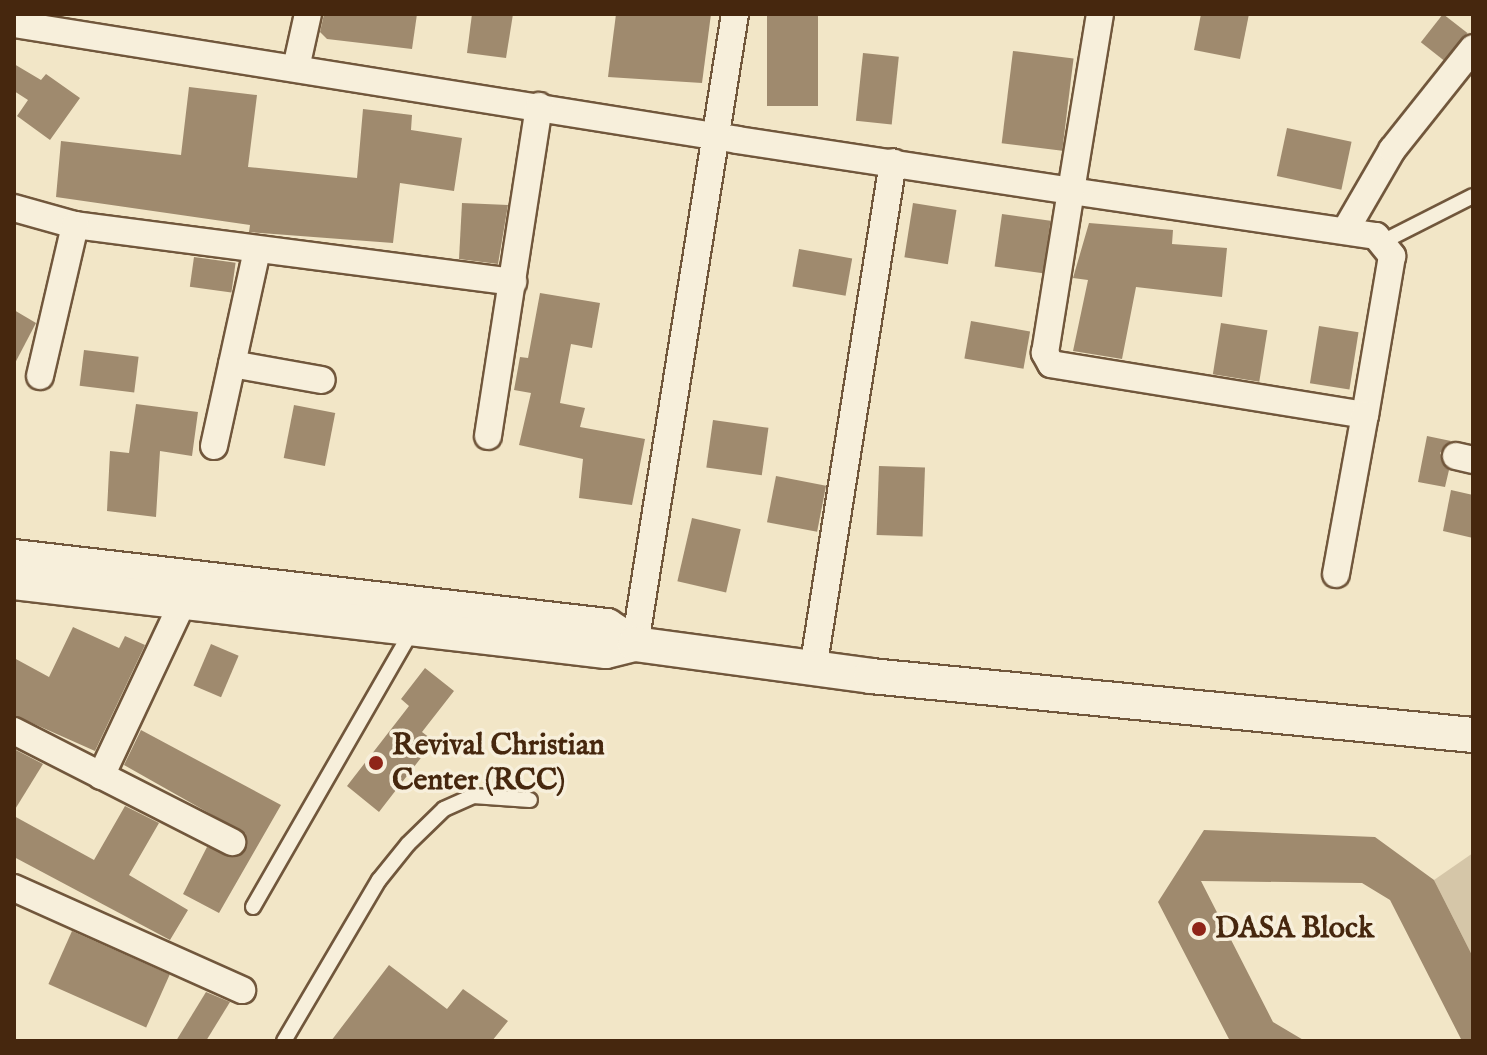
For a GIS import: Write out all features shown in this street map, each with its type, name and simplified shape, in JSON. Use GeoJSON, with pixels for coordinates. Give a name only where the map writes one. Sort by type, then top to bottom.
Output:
{"type":"FeatureCollection","features":[{"type":"Feature","properties":{"kind":"street"},"geometry":{"type":"LineString","coordinates":[[296,68],[308,14]]}},
{"type":"Feature","properties":{"kind":"street"},"geometry":{"type":"LineString","coordinates":[[635,644],[735,14]]}},
{"type":"Feature","properties":{"kind":"street"},"geometry":{"type":"LineString","coordinates":[[1100,14],[1045,353],[1051,364],[1365,415]]}},
{"type":"Feature","properties":{"kind":"street"},"geometry":{"type":"LineString","coordinates":[[14,24],[717,136],[1345,231],[1386,240],[1392,256],[1336,574]]}},
{"type":"Feature","properties":{"kind":"street"},"geometry":{"type":"LineString","coordinates":[[1345,231],[1392,150],[1473,48]]}},
{"type":"Feature","properties":{"kind":"street"},"geometry":{"type":"LineString","coordinates":[[488,436],[539,106]]}},
{"type":"Feature","properties":{"kind":"street"},"geometry":{"type":"LineString","coordinates":[[813,669],[893,162]]}},
{"type":"Feature","properties":{"kind":"street"},"geometry":{"type":"LineString","coordinates":[[14,208],[75,225],[513,282]]}},
{"type":"Feature","properties":{"kind":"street"},"geometry":{"type":"LineString","coordinates":[[40,376],[75,225]]}},
{"type":"Feature","properties":{"kind":"street"},"geometry":{"type":"LineString","coordinates":[[214,446],[257,251]]}},
{"type":"Feature","properties":{"kind":"street"},"geometry":{"type":"LineString","coordinates":[[232,364],[322,380]]}},
{"type":"Feature","properties":{"kind":"street"},"geometry":{"type":"LineString","coordinates":[[14,557],[247,596],[413,628],[606,651],[635,644],[813,669],[1473,735]]}},
{"type":"Feature","properties":{"kind":"street"},"geometry":{"type":"LineString","coordinates":[[14,582],[183,602],[247,596],[607,626],[635,644]]}},
{"type":"Feature","properties":{"kind":"street"},"geometry":{"type":"LineString","coordinates":[[101,776],[183,602]]}},
{"type":"Feature","properties":{"kind":"street"},"geometry":{"type":"LineString","coordinates":[[14,731],[232,842]]}},
{"type":"Feature","properties":{"kind":"street"},"geometry":{"type":"LineString","coordinates":[[14,888],[242,990]]}},
{"type":"Feature","properties":{"kind":"lane"},"geometry":{"type":"LineString","coordinates":[[1386,240],[1473,196]]}},
{"type":"Feature","properties":{"kind":"lane"},"geometry":{"type":"LineString","coordinates":[[253,907],[413,628]]}},
{"type":"Feature","properties":{"kind":"lane"},"geometry":{"type":"LineString","coordinates":[[284,1041],[379,880],[408,844],[444,809],[473,796],[530,800]]}},
{"type":"Feature","properties":{"kind":"shaded area"},"geometry":{"type":"Polygon","coordinates":[[[1473,853],[1473,957],[1434,880],[1473,853]]]}},
{"type":"Feature","properties":{"kind":"building"},"geometry":{"type":"Polygon","coordinates":[[[324,14],[417,14],[412,49],[327,39],[320,32],[324,14]]]}},
{"type":"Feature","properties":{"kind":"building"},"geometry":{"type":"Polygon","coordinates":[[[472,14],[513,14],[506,58],[467,53],[472,14]]]}},
{"type":"Feature","properties":{"kind":"building"},"geometry":{"type":"Polygon","coordinates":[[[616,14],[711,14],[702,83],[608,77],[616,14]]]}},
{"type":"Feature","properties":{"kind":"building"},"geometry":{"type":"Polygon","coordinates":[[[767,14],[818,14],[818,106],[767,106],[767,14]]]}},
{"type":"Feature","properties":{"kind":"building"},"geometry":{"type":"Polygon","coordinates":[[[1201,14],[1249,14],[1240,59],[1194,50],[1201,14]]]}},
{"type":"Feature","properties":{"kind":"building"},"geometry":{"type":"Polygon","coordinates":[[[1443,14],[1467,33],[1445,61],[1421,42],[1443,14]]]}},
{"type":"Feature","properties":{"kind":"building"},"geometry":{"type":"Polygon","coordinates":[[[1013,51],[1074,58],[1062,151],[1002,143],[1013,51]]]}},
{"type":"Feature","properties":{"kind":"building"},"geometry":{"type":"Polygon","coordinates":[[[863,53],[899,57],[892,124],[856,121],[863,53]]]}},
{"type":"Feature","properties":{"kind":"building"},"geometry":{"type":"Polygon","coordinates":[[[14,64],[41,80],[46,74],[80,98],[50,140],[17,116],[28,100],[14,91],[14,64]]]}},
{"type":"Feature","properties":{"kind":"building"},"geometry":{"type":"Polygon","coordinates":[[[189,87],[257,95],[248,167],[357,178],[363,109],[412,115],[411,130],[462,138],[454,191],[400,183],[393,243],[249,232],[250,225],[56,197],[61,141],[181,155],[189,87]]]}},
{"type":"Feature","properties":{"kind":"building"},"geometry":{"type":"Polygon","coordinates":[[[1287,128],[1352,142],[1341,190],[1277,176],[1287,128]]]}},
{"type":"Feature","properties":{"kind":"building"},"geometry":{"type":"Polygon","coordinates":[[[462,203],[508,205],[498,264],[459,259],[462,203]]]}},
{"type":"Feature","properties":{"kind":"building"},"geometry":{"type":"Polygon","coordinates":[[[913,203],[956,210],[948,264],[904,257],[913,203]]]}},
{"type":"Feature","properties":{"kind":"building"},"geometry":{"type":"Polygon","coordinates":[[[1002,214],[1051,221],[1043,273],[995,266],[1002,214]]]}},
{"type":"Feature","properties":{"kind":"building"},"geometry":{"type":"Polygon","coordinates":[[[1089,223],[1173,230],[1172,244],[1227,248],[1222,297],[1136,287],[1122,359],[1073,351],[1088,280],[1073,278],[1089,223]]]}},
{"type":"Feature","properties":{"kind":"building"},"geometry":{"type":"Polygon","coordinates":[[[799,249],[852,258],[846,296],[792,286],[799,249]]]}},
{"type":"Feature","properties":{"kind":"building"},"geometry":{"type":"Polygon","coordinates":[[[194,257],[236,263],[231,293],[190,287],[194,257]]]}},
{"type":"Feature","properties":{"kind":"building"},"geometry":{"type":"Polygon","coordinates":[[[540,293],[600,303],[592,348],[571,344],[560,403],[585,408],[580,427],[645,439],[632,505],[579,498],[583,459],[519,445],[531,393],[514,390],[520,357],[528,358],[540,293]]]}},
{"type":"Feature","properties":{"kind":"building"},"geometry":{"type":"Polygon","coordinates":[[[14,310],[36,323],[14,365],[14,310]]]}},
{"type":"Feature","properties":{"kind":"building"},"geometry":{"type":"Polygon","coordinates":[[[971,321],[1030,331],[1023,369],[964,358],[971,321]]]}},
{"type":"Feature","properties":{"kind":"building"},"geometry":{"type":"Polygon","coordinates":[[[1221,323],[1267,330],[1259,382],[1213,374],[1221,323]]]}},
{"type":"Feature","properties":{"kind":"building"},"geometry":{"type":"Polygon","coordinates":[[[1319,326],[1359,332],[1349,390],[1310,383],[1319,326]]]}},
{"type":"Feature","properties":{"kind":"building"},"geometry":{"type":"Polygon","coordinates":[[[84,350],[139,357],[134,392],[80,386],[84,350]]]}},
{"type":"Feature","properties":{"kind":"building"},"geometry":{"type":"Polygon","coordinates":[[[136,404],[198,412],[192,456],[160,451],[156,517],[107,511],[110,451],[129,453],[136,404]]]}},
{"type":"Feature","properties":{"kind":"building"},"geometry":{"type":"Polygon","coordinates":[[[294,405],[335,413],[325,466],[284,458],[294,405]]]}},
{"type":"Feature","properties":{"kind":"building"},"geometry":{"type":"Polygon","coordinates":[[[713,420],[768,428],[762,475],[706,468],[713,420]]]}},
{"type":"Feature","properties":{"kind":"building"},"geometry":{"type":"Polygon","coordinates":[[[1427,436],[1451,441],[1440,453],[1449,470],[1445,487],[1418,482],[1427,436]]]}},
{"type":"Feature","properties":{"kind":"building"},"geometry":{"type":"Polygon","coordinates":[[[879,466],[925,468],[923,537],[877,535],[879,466]]]}},
{"type":"Feature","properties":{"kind":"building"},"geometry":{"type":"Polygon","coordinates":[[[776,476],[826,486],[817,532],[767,522],[776,476]]]}},
{"type":"Feature","properties":{"kind":"building"},"geometry":{"type":"Polygon","coordinates":[[[1451,490],[1473,495],[1473,538],[1443,531],[1451,490]]]}},
{"type":"Feature","properties":{"kind":"building"},"geometry":{"type":"Polygon","coordinates":[[[692,518],[741,529],[726,593],[677,581],[692,518]]]}},
{"type":"Feature","properties":{"kind":"building"},"geometry":{"type":"Polygon","coordinates":[[[73,627],[119,648],[125,636],[145,645],[95,751],[14,715],[14,658],[49,677],[73,627]]]}},
{"type":"Feature","properties":{"kind":"building"},"geometry":{"type":"Polygon","coordinates":[[[211,644],[239,656],[221,697],[193,685],[211,644]]]}},
{"type":"Feature","properties":{"kind":"building"},"geometry":{"type":"Polygon","coordinates":[[[425,668],[454,691],[422,732],[434,741],[379,812],[347,786],[409,706],[401,699],[425,668]]]}},
{"type":"Feature","properties":{"kind":"building"},"geometry":{"type":"Polygon","coordinates":[[[141,730],[281,805],[219,913],[183,894],[207,847],[240,856],[246,834],[124,765],[141,730]]]}},
{"type":"Feature","properties":{"kind":"building"},"geometry":{"type":"Polygon","coordinates":[[[14,749],[43,764],[14,811],[14,749]]]}},
{"type":"Feature","properties":{"kind":"building"},"geometry":{"type":"Polygon","coordinates":[[[125,806],[159,823],[129,875],[188,910],[170,940],[14,857],[14,816],[94,860],[125,806]]]}},
{"type":"Feature","properties":{"kind":"building","name":"DASA Block"},"geometry":{"type":"Polygon","coordinates":[[[1204,830],[1375,837],[1434,880],[1473,957],[1473,1041],[1462,1041],[1390,900],[1362,883],[1201,881],[1273,1022],[1305,1041],[1230,1041],[1158,902],[1204,830]]]}},
{"type":"Feature","properties":{"kind":"building"},"geometry":{"type":"Polygon","coordinates":[[[72,931],[170,975],[146,1028],[48,984],[72,931]]]}},
{"type":"Feature","properties":{"kind":"building"},"geometry":{"type":"Polygon","coordinates":[[[389,965],[447,1009],[463,989],[508,1021],[492,1041],[331,1041],[389,965]]]}},
{"type":"Feature","properties":{"kind":"building"},"geometry":{"type":"Polygon","coordinates":[[[206,992],[230,1002],[206,1041],[176,1041],[206,992]]]}},
{"type":"Feature","properties":{"kind":"place","name":"Revival Christian Center (RCC)"},"geometry":{"type":"Point","coordinates":[376,763]}},
{"type":"Feature","properties":{"kind":"place","name":"DASA Block"},"geometry":{"type":"Point","coordinates":[1199,929]}}]}
